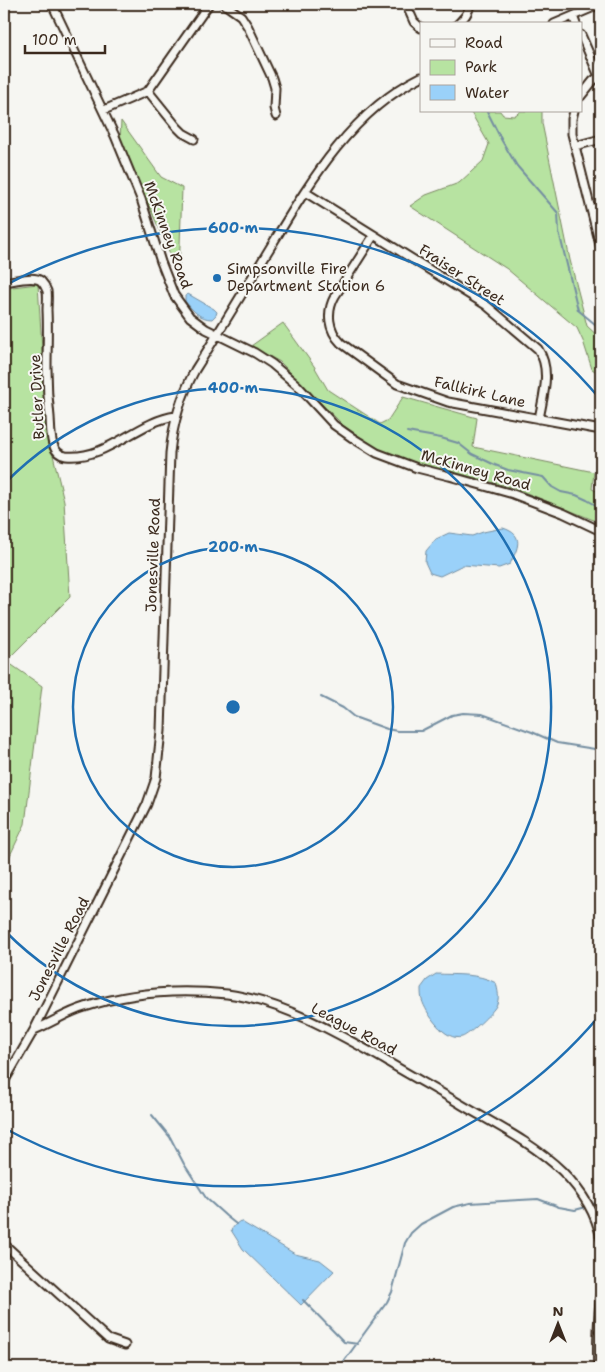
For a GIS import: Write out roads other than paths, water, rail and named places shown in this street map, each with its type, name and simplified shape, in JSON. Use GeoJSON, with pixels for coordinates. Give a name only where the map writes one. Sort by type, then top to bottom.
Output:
{"type":"FeatureCollection","features":[{"type":"Feature","properties":{"kind":"street","name":"McKinney Road"},"geometry":{"type":"LineString","coordinates":[[52,4],[104,110],[130,170],[174,295],[190,316],[217,335],[255,353],[272,364],[298,386],[334,425],[377,453],[417,468],[489,486],[528,499],[601,531]]}},
{"type":"Feature","properties":{"kind":"street"},"geometry":{"type":"LineString","coordinates":[[104,110],[148,91],[210,4]]}},
{"type":"Feature","properties":{"kind":"street"},"geometry":{"type":"LineString","coordinates":[[224,4],[241,16],[272,78],[275,88],[274,108],[276,116]]}},
{"type":"Feature","properties":{"kind":"street"},"geometry":{"type":"LineString","coordinates":[[406,4],[414,22],[420,27]]}},
{"type":"Feature","properties":{"kind":"street"},"geometry":{"type":"LineString","coordinates":[[460,22],[470,9],[470,4]]}},
{"type":"Feature","properties":{"kind":"street"},"geometry":{"type":"LineString","coordinates":[[559,22],[601,4]]}},
{"type":"Feature","properties":{"kind":"street"},"geometry":{"type":"LineString","coordinates":[[573,16],[575,22]]}},
{"type":"Feature","properties":{"kind":"street"},"geometry":{"type":"LineString","coordinates":[[582,38],[600,75],[582,95]]}},
{"type":"Feature","properties":{"kind":"street","name":"Jonesville Road"},"geometry":{"type":"LineString","coordinates":[[4,1082],[34,1030],[128,845],[155,782],[161,731],[170,453],[176,416],[188,382],[306,192],[335,150],[356,126],[387,99],[420,78]]}},
{"type":"Feature","properties":{"kind":"street"},"geometry":{"type":"LineString","coordinates":[[148,91],[177,127],[183,133],[194,138]]}},
{"type":"Feature","properties":{"kind":"street"},"geometry":{"type":"LineString","coordinates":[[574,112],[572,129],[575,146],[601,249]]}},
{"type":"Feature","properties":{"kind":"street"},"geometry":{"type":"LineString","coordinates":[[575,146],[601,139]]}},
{"type":"Feature","properties":{"kind":"street","name":"Fraiser Street"},"geometry":{"type":"LineString","coordinates":[[306,192],[486,306],[538,349],[546,372],[539,419]]}},
{"type":"Feature","properties":{"kind":"street"},"geometry":{"type":"LineString","coordinates":[[591,208],[601,206]]}},
{"type":"Feature","properties":{"kind":"street","name":"Fallkirk Lane"},"geometry":{"type":"LineString","coordinates":[[374,235],[331,304],[330,323],[338,340],[388,378],[451,403],[601,430]]}},
{"type":"Feature","properties":{"kind":"street","name":"Butler Drive"},"geometry":{"type":"LineString","coordinates":[[4,282],[37,279],[43,283],[46,289],[47,378],[51,439],[59,454],[75,456],[99,450],[116,444],[163,418],[176,416]]}},
{"type":"Feature","properties":{"kind":"street","name":"League Road"},"geometry":{"type":"LineString","coordinates":[[34,1030],[85,1007],[116,999],[149,994],[172,992],[211,993],[238,996],[264,1002],[310,1020],[360,1046],[530,1146],[553,1163],[584,1199],[598,1226],[601,1239]]}},
{"type":"Feature","properties":{"kind":"street"},"geometry":{"type":"LineString","coordinates":[[4,1244],[108,1339],[125,1345]]}},
{"type":"Feature","properties":{"kind":"street"},"geometry":{"type":"LineString","coordinates":[[598,1368],[598,1325],[601,1286]]}},
{"type":"Feature","properties":{"kind":"water"},"geometry":{"type":"Polygon","coordinates":[[[188,294],[214,309],[217,312],[216,315],[212,319],[204,318],[197,314],[185,301],[185,296],[188,294]]]}},
{"type":"Feature","properties":{"kind":"water"},"geometry":{"type":"Polygon","coordinates":[[[503,528],[514,534],[518,543],[510,564],[499,568],[463,565],[440,576],[430,573],[425,562],[426,551],[436,539],[449,533],[472,536],[503,528]]]}},
{"type":"Feature","properties":{"kind":"water"},"geometry":{"type":"Polygon","coordinates":[[[436,974],[474,976],[496,983],[498,997],[496,1006],[480,1023],[462,1037],[449,1035],[443,1031],[424,1006],[421,988],[427,980],[436,974]]]}},
{"type":"Feature","properties":{"kind":"water"},"geometry":{"type":"Polygon","coordinates":[[[240,1221],[295,1254],[320,1260],[334,1271],[301,1305],[243,1249],[231,1230],[240,1221]]]}},
{"type":"Feature","properties":{"kind":"waterway"},"geometry":{"type":"LineString","coordinates":[[488,112],[517,166],[558,213],[559,232],[578,310],[601,329]]}},
{"type":"Feature","properties":{"kind":"waterway"},"geometry":{"type":"LineString","coordinates":[[407,432],[458,443],[472,454],[495,465],[508,470],[543,477],[552,487],[561,492],[576,495],[601,508]]}},
{"type":"Feature","properties":{"kind":"waterway"},"geometry":{"type":"LineString","coordinates":[[321,697],[343,708],[354,717],[397,731],[421,731],[452,715],[463,713],[482,714],[557,743],[601,750]]}},
{"type":"Feature","properties":{"kind":"waterway"},"geometry":{"type":"LineString","coordinates":[[152,1115],[170,1137],[184,1164],[206,1198],[236,1224]]}},
{"type":"Feature","properties":{"kind":"waterway"},"geometry":{"type":"LineString","coordinates":[[339,1368],[387,1302],[392,1292],[405,1243],[411,1233],[421,1224],[453,1207],[470,1203],[538,1199],[559,1207],[575,1210],[586,1207]]}},
{"type":"Feature","properties":{"kind":"waterway"},"geometry":{"type":"LineString","coordinates":[[590,1206],[601,1200]]}},
{"type":"Feature","properties":{"kind":"waterway"},"geometry":{"type":"LineString","coordinates":[[303,1300],[344,1342],[358,1344]]}},
{"type":"Feature","properties":{"kind":"place","name":"Simpsonville Fire Department Station 6"},"geometry":{"type":"Point","coordinates":[217,278]}}]}
